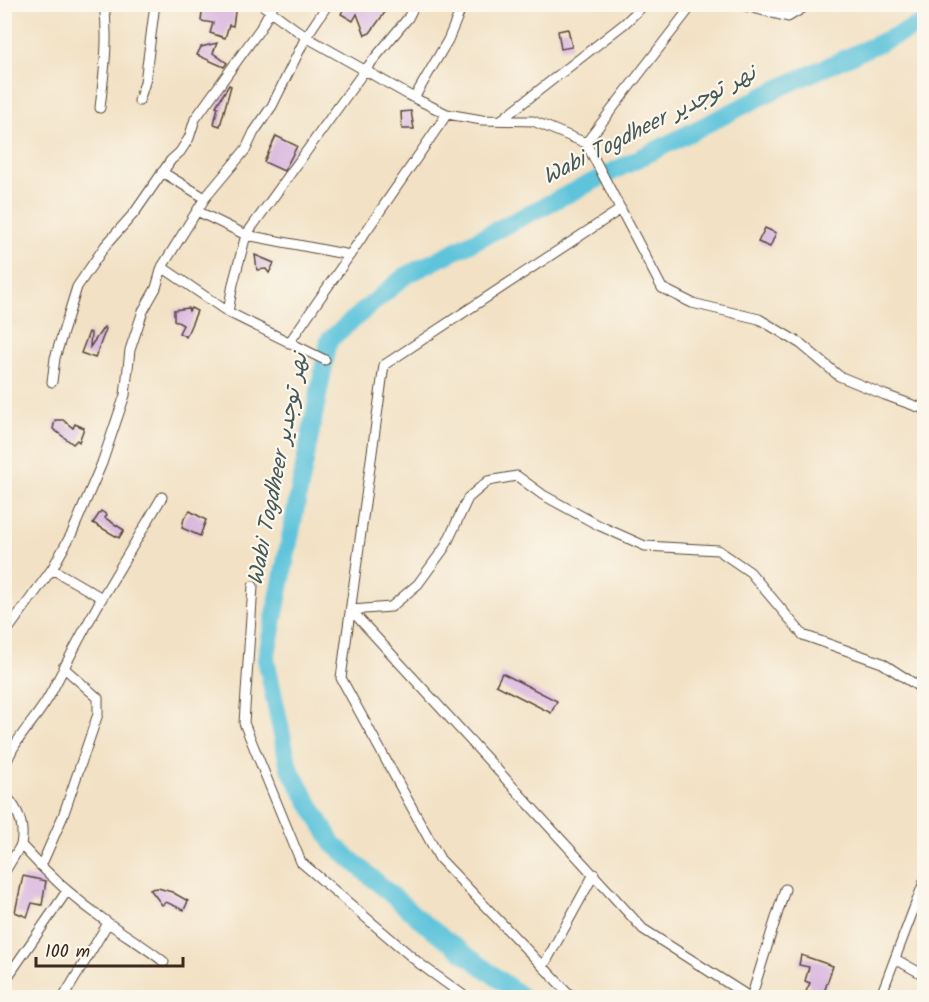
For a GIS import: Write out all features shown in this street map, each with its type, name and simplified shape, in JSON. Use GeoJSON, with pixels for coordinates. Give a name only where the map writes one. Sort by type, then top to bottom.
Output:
{"type":"FeatureCollection","features":[{"type":"Feature","properties":{"kind":"street"},"geometry":{"type":"LineString","coordinates":[[100,108],[107,25],[104,4]]}},
{"type":"Feature","properties":{"kind":"street"},"geometry":{"type":"LineString","coordinates":[[139,101],[145,82],[155,4]]}},
{"type":"Feature","properties":{"kind":"street"},"geometry":{"type":"LineString","coordinates":[[261,4],[272,8],[306,37],[447,114],[482,120],[533,121],[586,143],[662,288],[692,303],[759,319],[801,344],[839,376],[924,409]]}},
{"type":"Feature","properties":{"kind":"street"},"geometry":{"type":"LineString","coordinates":[[4,635],[52,569],[72,533],[102,463],[125,395],[130,350],[143,311],[156,288],[162,267],[205,198],[246,148],[272,106],[306,37],[328,4]]}},
{"type":"Feature","properties":{"kind":"street"},"geometry":{"type":"LineString","coordinates":[[228,312],[232,284],[246,235],[365,70],[408,18],[415,4]]}},
{"type":"Feature","properties":{"kind":"street"},"geometry":{"type":"LineString","coordinates":[[414,98],[448,40],[463,4]]}},
{"type":"Feature","properties":{"kind":"street"},"geometry":{"type":"LineString","coordinates":[[501,120],[624,24],[645,4]]}},
{"type":"Feature","properties":{"kind":"street"},"geometry":{"type":"LineString","coordinates":[[586,143],[693,4]]}},
{"type":"Feature","properties":{"kind":"street"},"geometry":{"type":"LineString","coordinates":[[737,4],[768,8],[788,17],[810,4]]}},
{"type":"Feature","properties":{"kind":"street"},"geometry":{"type":"LineString","coordinates":[[52,382],[55,358],[77,286],[105,246],[135,212],[162,172],[180,152],[189,138],[195,119],[260,29],[272,8]]}},
{"type":"Feature","properties":{"kind":"street"},"geometry":{"type":"LineString","coordinates":[[290,343],[447,114]]}},
{"type":"Feature","properties":{"kind":"street"},"geometry":{"type":"LineString","coordinates":[[162,172],[205,198]]}},
{"type":"Feature","properties":{"kind":"street"},"geometry":{"type":"LineString","coordinates":[[573,998],[440,860],[341,678],[384,365],[621,208]]}},
{"type":"Feature","properties":{"kind":"street"},"geometry":{"type":"LineString","coordinates":[[197,211],[246,235],[350,255]]}},
{"type":"Feature","properties":{"kind":"street"},"geometry":{"type":"LineString","coordinates":[[162,267],[228,312],[325,360]]}},
{"type":"Feature","properties":{"kind":"street"},"geometry":{"type":"LineString","coordinates":[[351,610],[391,606],[418,584],[446,548],[468,498],[488,481],[517,476],[543,495],[597,525],[645,546],[718,550],[750,572],[803,634],[882,663],[924,690]]}},
{"type":"Feature","properties":{"kind":"street"},"geometry":{"type":"LineString","coordinates":[[4,770],[20,735],[51,693],[102,598],[162,497]]}},
{"type":"Feature","properties":{"kind":"street"},"geometry":{"type":"LineString","coordinates":[[52,569],[102,598]]}},
{"type":"Feature","properties":{"kind":"street"},"geometry":{"type":"LineString","coordinates":[[253,586],[244,723],[302,862],[420,964],[467,998]]}},
{"type":"Feature","properties":{"kind":"street"},"geometry":{"type":"LineString","coordinates":[[351,610],[644,928],[751,998],[785,889]]}},
{"type":"Feature","properties":{"kind":"street"},"geometry":{"type":"LineString","coordinates":[[40,866],[63,816],[98,714],[98,698],[63,667]]}},
{"type":"Feature","properties":{"kind":"street"},"geometry":{"type":"LineString","coordinates":[[4,794],[15,805],[22,822],[23,835],[21,845],[4,873]]}},
{"type":"Feature","properties":{"kind":"street"},"geometry":{"type":"LineString","coordinates":[[21,845],[67,891],[164,962]]}},
{"type":"Feature","properties":{"kind":"street"},"geometry":{"type":"LineString","coordinates":[[543,967],[594,874]]}},
{"type":"Feature","properties":{"kind":"street"},"geometry":{"type":"LineString","coordinates":[[880,998],[924,882]]}},
{"type":"Feature","properties":{"kind":"street"},"geometry":{"type":"LineString","coordinates":[[4,982],[67,891]]}},
{"type":"Feature","properties":{"kind":"street"},"geometry":{"type":"LineString","coordinates":[[63,998],[108,923]]}},
{"type":"Feature","properties":{"kind":"street"},"geometry":{"type":"LineString","coordinates":[[895,959],[924,975]]}},
{"type":"Feature","properties":{"kind":"building"},"geometry":{"type":"Polygon","coordinates":[[[203,4],[236,6],[233,26],[229,25],[225,38],[210,33],[213,23],[201,21],[203,4]]]}},
{"type":"Feature","properties":{"kind":"building"},"geometry":{"type":"Polygon","coordinates":[[[346,4],[391,4],[370,33],[365,35],[357,14],[353,21],[341,14],[346,4]]]}},
{"type":"Feature","properties":{"kind":"building"},"geometry":{"type":"Polygon","coordinates":[[[568,29],[572,47],[561,49],[558,31],[568,29]]]}},
{"type":"Feature","properties":{"kind":"building"},"geometry":{"type":"Polygon","coordinates":[[[217,43],[213,53],[227,63],[224,67],[197,55],[201,47],[217,43]]]}},
{"type":"Feature","properties":{"kind":"building"},"geometry":{"type":"Polygon","coordinates":[[[229,85],[231,86],[220,126],[214,124],[218,107],[216,106],[229,85]]]}},
{"type":"Feature","properties":{"kind":"building"},"geometry":{"type":"Polygon","coordinates":[[[411,111],[414,129],[402,129],[401,112],[411,111]]]}},
{"type":"Feature","properties":{"kind":"building"},"geometry":{"type":"Polygon","coordinates":[[[276,136],[297,146],[284,171],[264,162],[276,136]]]}},
{"type":"Feature","properties":{"kind":"building"},"geometry":{"type":"Polygon","coordinates":[[[765,228],[776,233],[770,247],[758,242],[765,228]]]}},
{"type":"Feature","properties":{"kind":"building"},"geometry":{"type":"Polygon","coordinates":[[[255,255],[274,263],[269,273],[266,269],[257,270],[255,255]]]}},
{"type":"Feature","properties":{"kind":"building"},"geometry":{"type":"Polygon","coordinates":[[[188,308],[189,311],[191,308],[197,311],[186,337],[179,333],[183,325],[174,320],[174,310],[188,308]]]}},
{"type":"Feature","properties":{"kind":"building"},"geometry":{"type":"Polygon","coordinates":[[[104,327],[106,329],[95,358],[81,353],[89,332],[91,333],[90,347],[104,327]]]}},
{"type":"Feature","properties":{"kind":"building"},"geometry":{"type":"Polygon","coordinates":[[[55,420],[63,420],[73,428],[75,424],[84,428],[79,442],[77,440],[73,444],[53,429],[55,420]]]}},
{"type":"Feature","properties":{"kind":"building"},"geometry":{"type":"Polygon","coordinates":[[[101,511],[107,515],[105,518],[124,530],[119,538],[93,523],[101,511]]]}},
{"type":"Feature","properties":{"kind":"building"},"geometry":{"type":"Polygon","coordinates":[[[190,511],[206,520],[200,536],[182,528],[184,518],[190,511]]]}},
{"type":"Feature","properties":{"kind":"building"},"geometry":{"type":"Polygon","coordinates":[[[502,673],[557,701],[551,713],[496,685],[502,673]]]}},
{"type":"Feature","properties":{"kind":"building"},"geometry":{"type":"Polygon","coordinates":[[[23,876],[46,881],[42,905],[32,903],[27,917],[15,912],[23,876]]]}},
{"type":"Feature","properties":{"kind":"building"},"geometry":{"type":"Polygon","coordinates":[[[158,888],[172,892],[188,901],[184,910],[166,902],[162,905],[150,889],[158,888]]]}},
{"type":"Feature","properties":{"kind":"building"},"geometry":{"type":"Polygon","coordinates":[[[801,955],[833,966],[822,998],[803,998],[810,983],[805,981],[809,967],[799,965],[801,955]]]}},
{"type":"Feature","properties":{"kind":"waterway","name":"Wabi Togdheer نهر توجدير"},"geometry":{"type":"LineString","coordinates":[[524,998],[425,924],[333,844],[289,768],[266,659],[329,340],[405,276],[779,88],[924,23]]}}]}
